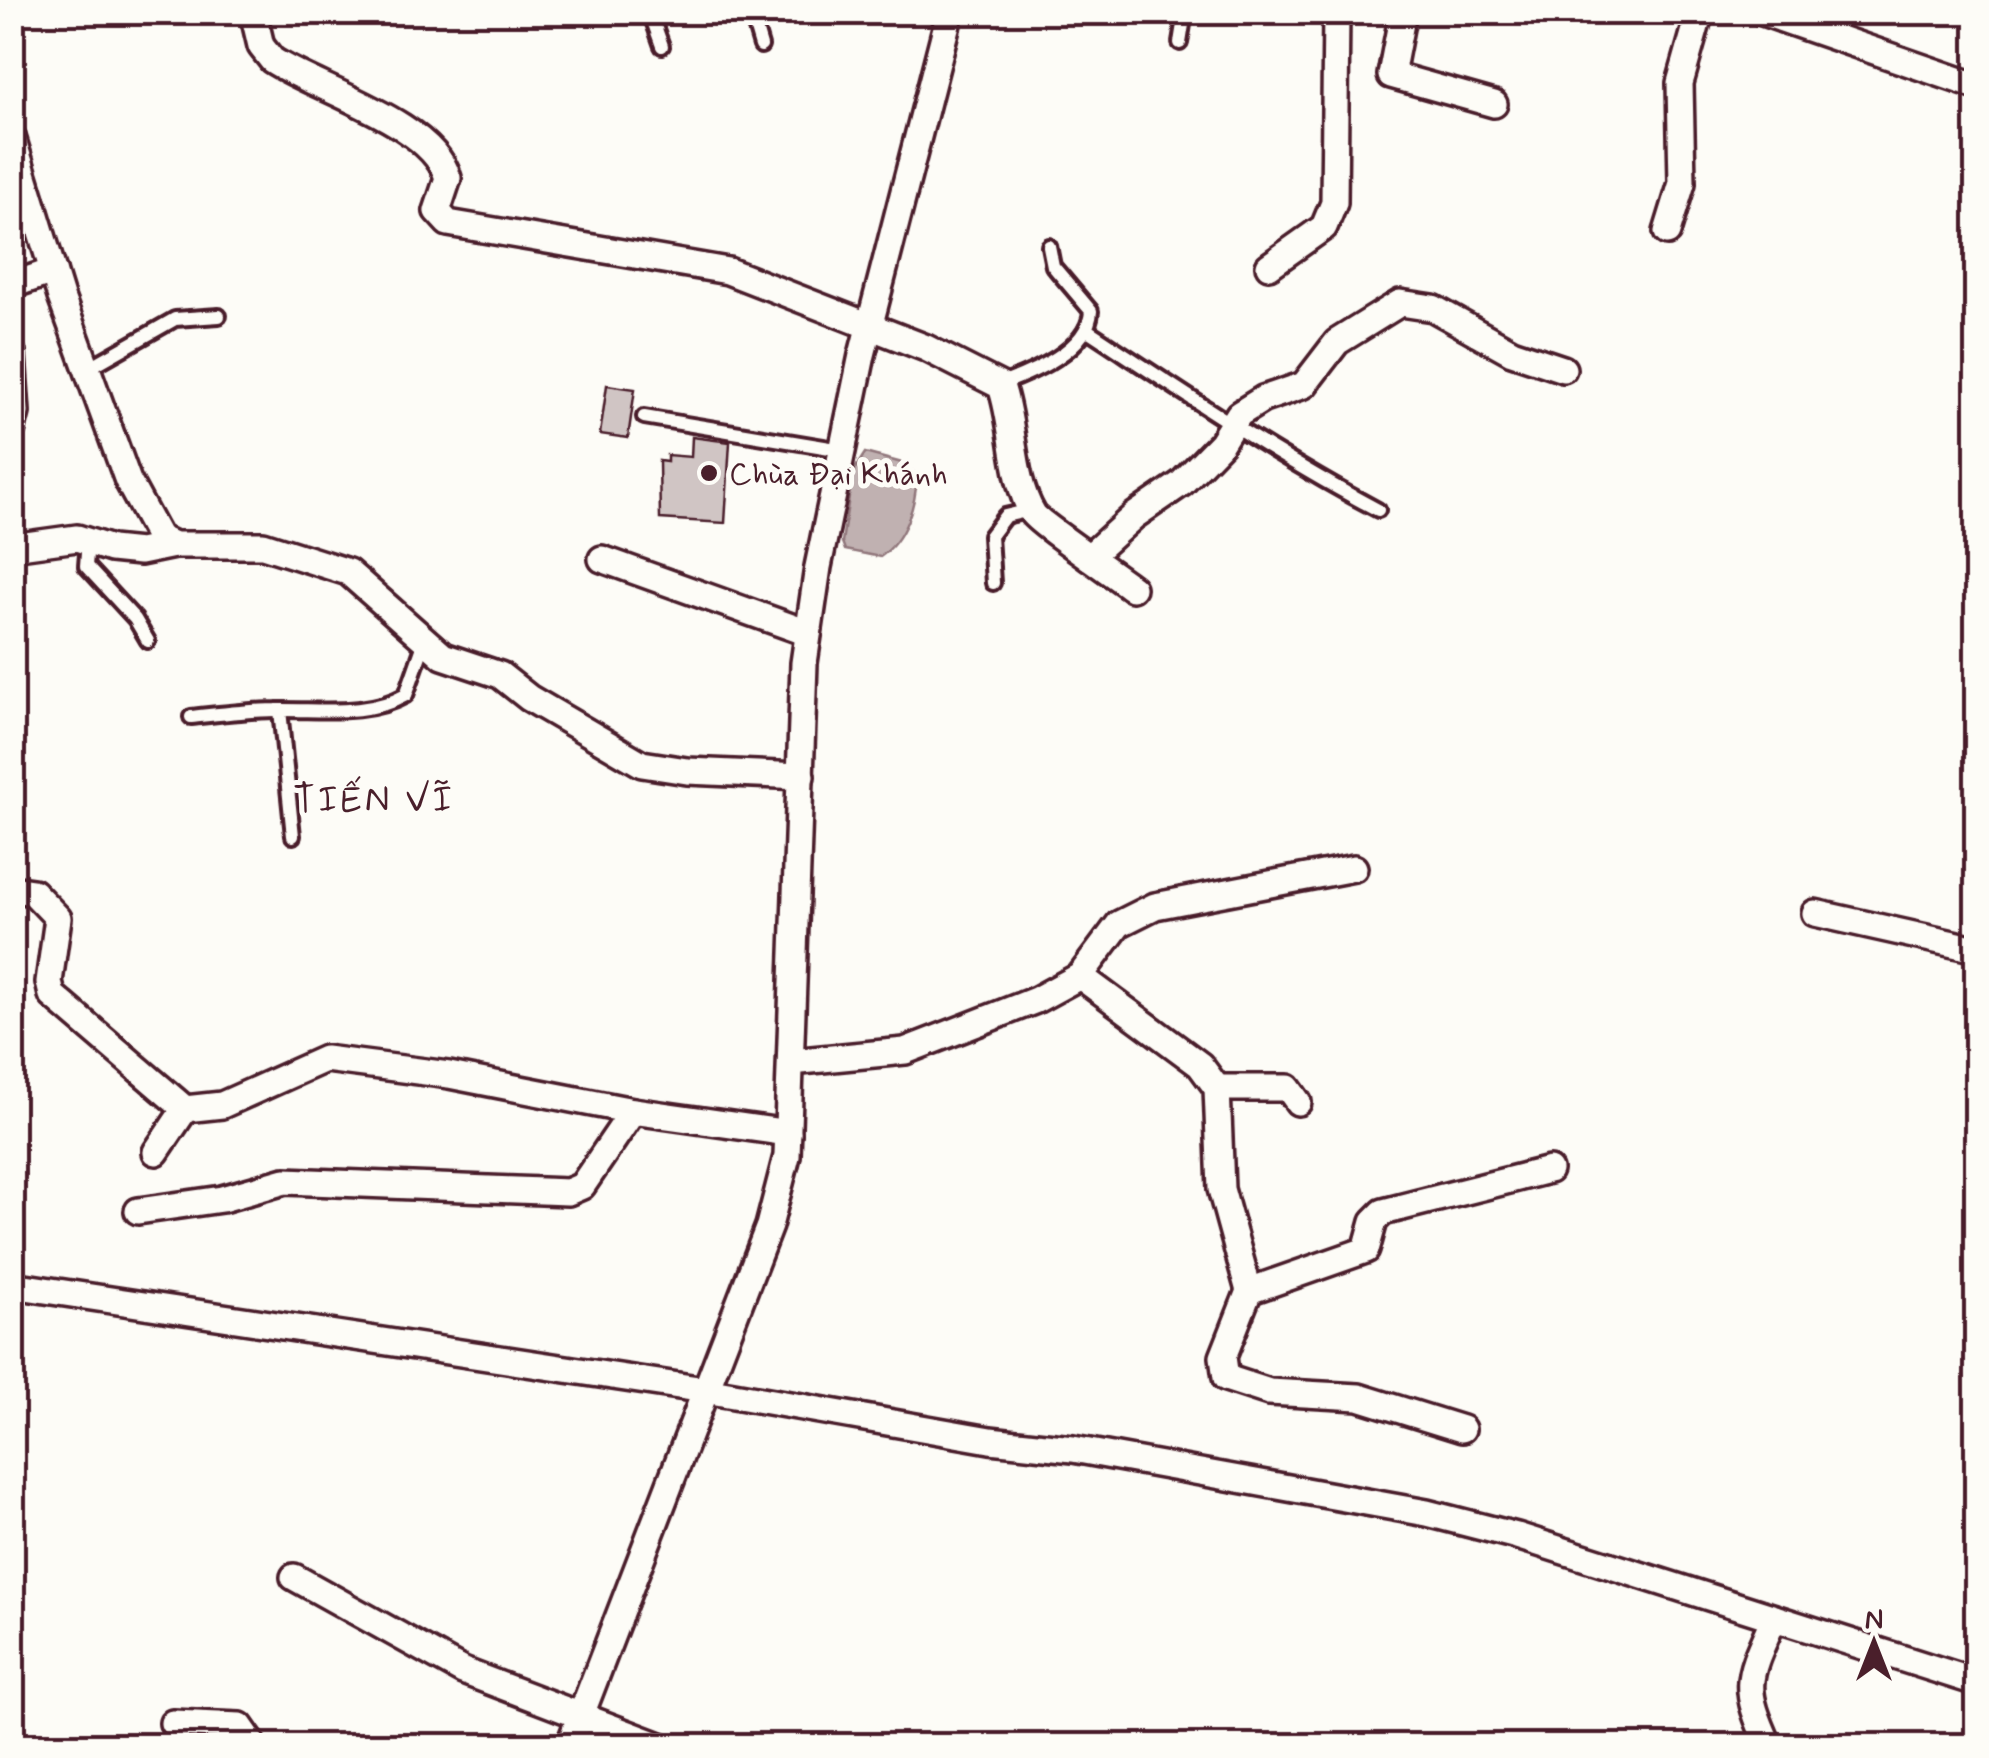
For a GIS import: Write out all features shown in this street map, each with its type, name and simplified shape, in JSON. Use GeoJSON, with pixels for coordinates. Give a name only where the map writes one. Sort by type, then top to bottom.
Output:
{"type":"FeatureCollection","features":[{"type":"Feature","properties":{"kind":"street"},"geometry":{"type":"LineString","coordinates":[[252,12],[262,46],[272,60],[383,114],[440,162],[448,178],[437,212],[448,223],[728,271],[870,326],[999,385],[1012,418],[1023,489],[1034,517],[1132,588]]}},
{"type":"Feature","properties":{"kind":"street"},"geometry":{"type":"LineString","coordinates":[[569,1746],[768,1226],[787,1156],[808,633],[870,326],[950,12]]}},
{"type":"Feature","properties":{"kind":"street"},"geometry":{"type":"LineString","coordinates":[[1269,266],[1318,232],[1332,213],[1336,178],[1332,139],[1338,86],[1336,12]]}},
{"type":"Feature","properties":{"kind":"street"},"geometry":{"type":"LineString","coordinates":[[1403,12],[1391,76],[1494,104]]}},
{"type":"Feature","properties":{"kind":"street"},"geometry":{"type":"LineString","coordinates":[[1666,232],[1682,183],[1680,83],[1700,12]]}},
{"type":"Feature","properties":{"kind":"street"},"geometry":{"type":"LineString","coordinates":[[1762,12],[1976,86]]}},
{"type":"Feature","properties":{"kind":"street"},"geometry":{"type":"LineString","coordinates":[[12,137],[53,271],[128,482],[158,538],[174,544]]}},
{"type":"Feature","properties":{"kind":"street"},"geometry":{"type":"LineString","coordinates":[[12,285],[53,271]]}},
{"type":"Feature","properties":{"kind":"street"},"geometry":{"type":"LineString","coordinates":[[1090,557],[1134,516],[1182,483],[1239,414],[1264,399],[1304,385],[1337,342],[1400,303],[1433,308],[1512,352],[1563,369]]}},
{"type":"Feature","properties":{"kind":"street"},"geometry":{"type":"LineString","coordinates":[[12,352],[16,412],[12,428]]}},
{"type":"Feature","properties":{"kind":"street"},"geometry":{"type":"LineString","coordinates":[[12,547],[76,538],[140,552],[174,544],[263,545],[348,572],[443,656],[500,675],[529,698],[642,764],[801,776]]}},
{"type":"Feature","properties":{"kind":"street"},"geometry":{"type":"LineString","coordinates":[[602,558],[808,633]]}},
{"type":"Feature","properties":{"kind":"street"},"geometry":{"type":"LineString","coordinates":[[791,1062],[905,1050],[1036,1000],[1080,976],[1120,924],[1155,906],[1354,868]]}},
{"type":"Feature","properties":{"kind":"street"},"geometry":{"type":"LineString","coordinates":[[12,889],[33,892],[58,918],[49,982],[52,996],[185,1110]]}},
{"type":"Feature","properties":{"kind":"street"},"geometry":{"type":"LineString","coordinates":[[1816,913],[1976,949]]}},
{"type":"Feature","properties":{"kind":"street"},"geometry":{"type":"LineString","coordinates":[[1080,976],[1200,1065],[1217,1088],[1221,1189],[1249,1291],[1223,1357],[1226,1378],[1269,1392],[1359,1397],[1462,1428]]}},
{"type":"Feature","properties":{"kind":"street"},"geometry":{"type":"LineString","coordinates":[[156,1152],[185,1110],[222,1105],[325,1058],[449,1075],[633,1111],[788,1133]]}},
{"type":"Feature","properties":{"kind":"street"},"geometry":{"type":"LineString","coordinates":[[1217,1088],[1288,1088],[1298,1102]]}},
{"type":"Feature","properties":{"kind":"street"},"geometry":{"type":"LineString","coordinates":[[138,1212],[222,1199],[285,1181],[568,1192],[582,1186],[633,1111]]}},
{"type":"Feature","properties":{"kind":"street"},"geometry":{"type":"LineString","coordinates":[[1249,1291],[1366,1250],[1374,1220],[1384,1212],[1549,1170]]}},
{"type":"Feature","properties":{"kind":"street"},"geometry":{"type":"LineString","coordinates":[[12,1285],[705,1390],[990,1440],[1073,1449],[1427,1513],[1517,1536],[1976,1682]]}},
{"type":"Feature","properties":{"kind":"street"},"geometry":{"type":"LineString","coordinates":[[294,1577],[464,1670],[581,1712],[660,1746]]}},
{"type":"Feature","properties":{"kind":"street"},"geometry":{"type":"LineString","coordinates":[[1770,1746],[1748,1698],[1752,1667],[1774,1618]]}},
{"type":"Feature","properties":{"kind":"street"},"geometry":{"type":"LineString","coordinates":[[173,1723],[240,1726],[254,1746]]}},
{"type":"Feature","properties":{"kind":"lane"},"geometry":{"type":"LineString","coordinates":[[650,12],[662,46]]}},
{"type":"Feature","properties":{"kind":"lane"},"geometry":{"type":"LineString","coordinates":[[751,12],[760,46]]}},
{"type":"Feature","properties":{"kind":"lane"},"geometry":{"type":"LineString","coordinates":[[1180,43],[1184,12]]}},
{"type":"Feature","properties":{"kind":"lane"},"geometry":{"type":"LineString","coordinates":[[999,385],[1037,371],[1086,329],[1091,311],[1052,266],[1049,246]]}},
{"type":"Feature","properties":{"kind":"lane"},"geometry":{"type":"LineString","coordinates":[[87,369],[175,320],[219,316]]}},
{"type":"Feature","properties":{"kind":"lane"},"geometry":{"type":"LineString","coordinates":[[1086,329],[1231,426],[1378,510]]}},
{"type":"Feature","properties":{"kind":"lane"},"geometry":{"type":"LineString","coordinates":[[644,416],[842,450]]}},
{"type":"Feature","properties":{"kind":"lane"},"geometry":{"type":"LineString","coordinates":[[993,583],[990,536],[1006,516],[1032,510]]}},
{"type":"Feature","properties":{"kind":"lane"},"geometry":{"type":"LineString","coordinates":[[88,542],[86,566],[135,619],[148,641]]}},
{"type":"Feature","properties":{"kind":"lane"},"geometry":{"type":"LineString","coordinates":[[190,717],[280,710],[362,710],[390,704],[406,695],[425,641]]}},
{"type":"Feature","properties":{"kind":"lane"},"geometry":{"type":"LineString","coordinates":[[280,710],[293,836]]}},
{"type":"Feature","properties":{"kind":"shaded area"},"geometry":{"type":"Polygon","coordinates":[[[865,453],[902,463],[917,475],[908,521],[880,557],[845,550],[842,542],[853,472],[865,453]]]}},
{"type":"Feature","properties":{"kind":"building"},"geometry":{"type":"Polygon","coordinates":[[[607,385],[635,389],[628,438],[600,434],[607,385]]]}},
{"type":"Feature","properties":{"kind":"building"},"geometry":{"type":"Polygon","coordinates":[[[692,437],[730,442],[725,523],[660,519],[659,461],[667,462],[667,455],[691,457],[692,437]]]}},
{"type":"Feature","properties":{"kind":"place","name":"Chùa Đại Khánh"},"geometry":{"type":"Point","coordinates":[709,473]}},
{"type":"Feature","properties":{"kind":"district","name":"TIẾN VĨ"},"geometry":{"type":"Point","coordinates":[374,798]}}]}
